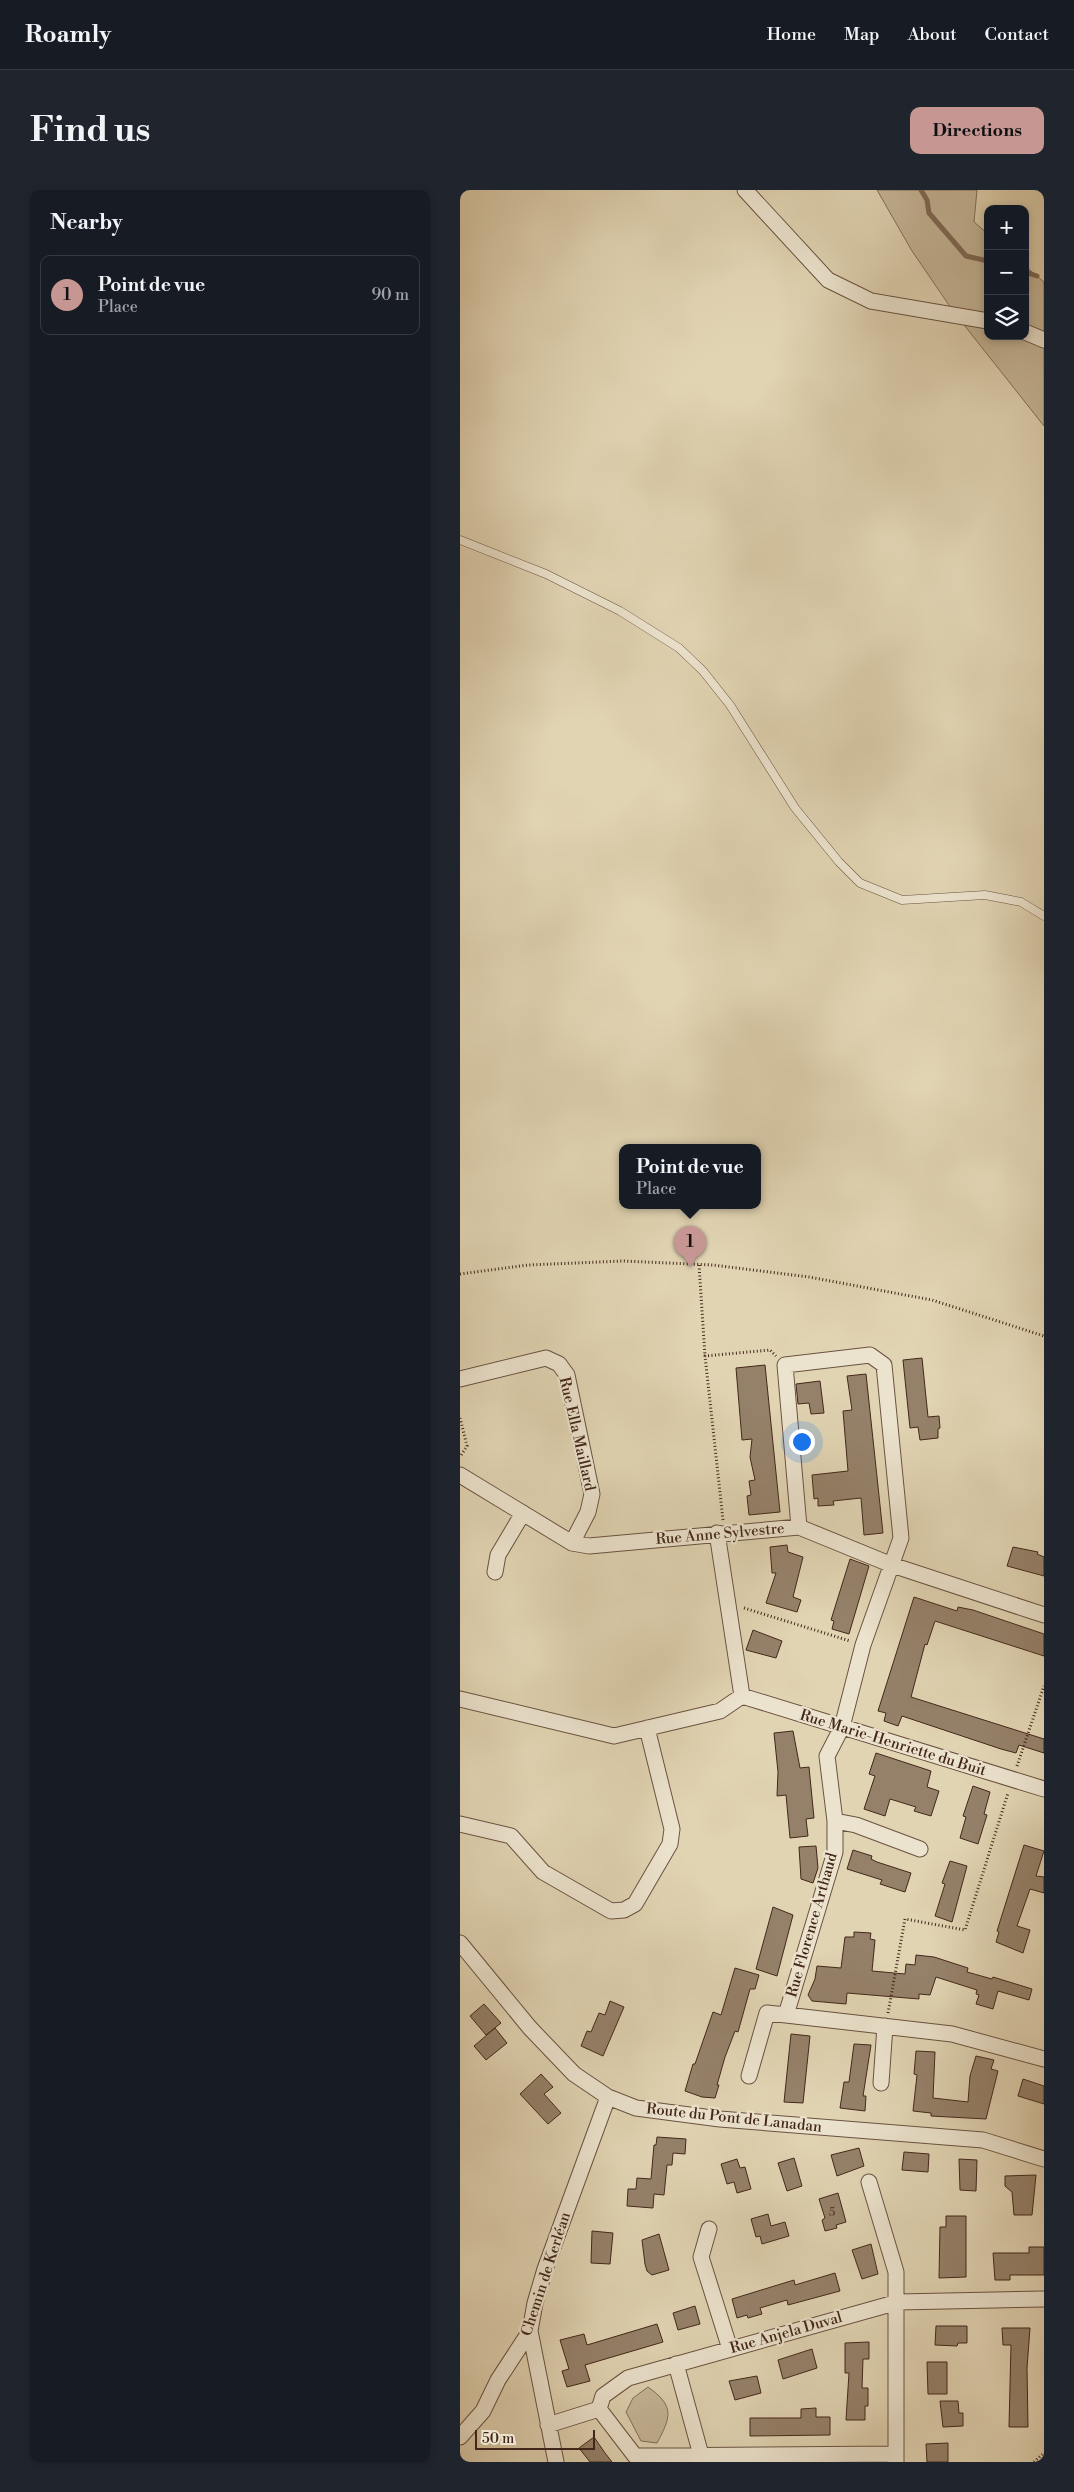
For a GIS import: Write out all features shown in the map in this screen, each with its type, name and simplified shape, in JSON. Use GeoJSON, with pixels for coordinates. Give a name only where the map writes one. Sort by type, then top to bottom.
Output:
{"type":"FeatureCollection","features":[{"type":"Feature","properties":{"kind":"street"},"geometry":{"type":"LineString","coordinates":[[746,190],[828,280],[871,301],[984,320]]}},
{"type":"Feature","properties":{"kind":"street"},"geometry":{"type":"LineString","coordinates":[[1029,334],[1044,340]]}},
{"type":"Feature","properties":{"kind":"street","name":"Rue Florence Arthaud"},"geometry":{"type":"LineString","coordinates":[[785,1365],[870,1355],[884,1365],[901,1538],[863,1645],[842,1727],[828,1756],[836,1821],[835,1852],[786,2015],[952,2034],[1044,2059]]}},
{"type":"Feature","properties":{"kind":"street","name":"Rue Ella Maillard"},"geometry":{"type":"LineString","coordinates":[[460,1378],[546,1358],[559,1364],[566,1375],[592,1494],[588,1512],[572,1543]]}},
{"type":"Feature","properties":{"kind":"street"},"geometry":{"type":"LineString","coordinates":[[785,1365],[799,1527]]}},
{"type":"Feature","properties":{"kind":"street","name":"Rue Anne Sylvestre"},"geometry":{"type":"LineString","coordinates":[[460,1475],[572,1543],[589,1546],[799,1527],[892,1566],[1044,1615]]}},
{"type":"Feature","properties":{"kind":"street"},"geometry":{"type":"LineString","coordinates":[[495,1572],[498,1555],[523,1513]]}},
{"type":"Feature","properties":{"kind":"street"},"geometry":{"type":"LineString","coordinates":[[460,1699],[614,1736],[720,1711],[742,1696],[728,1602],[721,1533]]}},
{"type":"Feature","properties":{"kind":"street","name":"Rue Marie-Henriette du Buit"},"geometry":{"type":"LineString","coordinates":[[742,1696],[1044,1789]]}},
{"type":"Feature","properties":{"kind":"street"},"geometry":{"type":"LineString","coordinates":[[460,1824],[511,1836],[543,1872],[611,1910],[624,1910],[635,1904],[670,1844],[672,1829],[647,1728]]}},
{"type":"Feature","properties":{"kind":"street"},"geometry":{"type":"LineString","coordinates":[[836,1821],[856,1825],[920,1849]]}},
{"type":"Feature","properties":{"kind":"street","name":"Route du Pont de Lanadan"},"geometry":{"type":"LineString","coordinates":[[460,1943],[530,2028],[574,2074],[608,2097],[636,2108],[720,2119],[983,2140],[1044,2159]]}},
{"type":"Feature","properties":{"kind":"street"},"geometry":{"type":"LineString","coordinates":[[749,2076],[767,2013],[786,2015]]}},
{"type":"Feature","properties":{"kind":"street"},"geometry":{"type":"LineString","coordinates":[[881,2083],[885,2026]]}},
{"type":"Feature","properties":{"kind":"street","name":"Chemin de Kerléan"},"geometry":{"type":"LineString","coordinates":[[460,2437],[482,2411],[498,2380],[530,2331],[535,2303],[546,2269],[608,2097]]}},
{"type":"Feature","properties":{"kind":"street"},"geometry":{"type":"LineString","coordinates":[[548,2425],[599,2409],[635,2456],[701,2454],[896,2458],[898,2302],[896,2272],[869,2182]]}},
{"type":"Feature","properties":{"kind":"street"},"geometry":{"type":"LineString","coordinates":[[709,2229],[701,2257],[730,2349]]}},
{"type":"Feature","properties":{"kind":"street","name":"Rue Anjela Duval"},"geometry":{"type":"LineString","coordinates":[[599,2409],[604,2396],[628,2378],[898,2302],[1044,2299]]}},
{"type":"Feature","properties":{"kind":"street"},"geometry":{"type":"LineString","coordinates":[[530,2331],[556,2462]]}},
{"type":"Feature","properties":{"kind":"street"},"geometry":{"type":"LineString","coordinates":[[676,2364],[701,2454]]}},
{"type":"Feature","properties":{"kind":"lane"},"geometry":{"type":"LineString","coordinates":[[460,540],[546,574],[620,611],[679,648],[703,671],[730,705],[795,808],[839,862],[860,883],[902,900],[985,895],[1021,902],[1044,916]]}},
{"type":"Feature","properties":{"kind":"path"},"geometry":{"type":"LineString","coordinates":[[460,1274],[528,1265],[623,1261],[699,1265],[809,1277],[932,1300],[1044,1336]]}},
{"type":"Feature","properties":{"kind":"path"},"geometry":{"type":"LineString","coordinates":[[699,1265],[721,1533]]}},
{"type":"Feature","properties":{"kind":"path"},"geometry":{"type":"LineString","coordinates":[[705,1356],[770,1350],[785,1365]]}},
{"type":"Feature","properties":{"kind":"path"},"geometry":{"type":"LineString","coordinates":[[460,1418],[466,1446],[460,1457]]}},
{"type":"Feature","properties":{"kind":"path"},"geometry":{"type":"LineString","coordinates":[[728,1602],[863,1645]]}},
{"type":"Feature","properties":{"kind":"path"},"geometry":{"type":"LineString","coordinates":[[885,2026],[905,1920],[965,1930],[1044,1686]]}},
{"type":"Feature","properties":{"kind":"path"},"geometry":{"type":"LineString","coordinates":[[1034,2462],[1044,2452]]}},
{"type":"Feature","properties":{"kind":"shaded area"},"geometry":{"type":"Polygon","coordinates":[[[877,190],[977,190],[974,222],[984,231],[984,340],[1029,340],[1029,269],[1044,282],[1044,426],[953,311],[912,251],[877,190]]]}},
{"type":"Feature","properties":{"kind":"shaded area"},"geometry":{"type":"Polygon","coordinates":[[[648,2387],[663,2400],[668,2412],[665,2426],[657,2443],[641,2441],[626,2412],[633,2398],[648,2387]]]}},
{"type":"Feature","properties":{"kind":"building"},"geometry":{"type":"Polygon","coordinates":[[[922,1358],[928,1417],[939,1416],[940,1428],[938,1429],[938,1438],[920,1440],[918,1427],[910,1428],[903,1360],[922,1358]]]}},
{"type":"Feature","properties":{"kind":"building"},"geometry":{"type":"Polygon","coordinates":[[[765,1365],[780,1512],[749,1515],[747,1496],[751,1495],[749,1481],[755,1480],[750,1457],[752,1439],[742,1440],[736,1368],[765,1365]]]}},
{"type":"Feature","properties":{"kind":"building"},"geometry":{"type":"Polygon","coordinates":[[[866,1374],[883,1533],[864,1535],[861,1498],[833,1501],[834,1505],[818,1506],[818,1498],[814,1499],[812,1475],[848,1471],[843,1411],[852,1410],[847,1376],[866,1374]]]}},
{"type":"Feature","properties":{"kind":"building"},"geometry":{"type":"Polygon","coordinates":[[[820,1381],[824,1413],[811,1414],[809,1403],[798,1404],[796,1384],[820,1381]]]}},
{"type":"Feature","properties":{"kind":"building"},"geometry":{"type":"Polygon","coordinates":[[[787,1545],[788,1552],[803,1557],[793,1597],[801,1600],[797,1612],[766,1603],[776,1573],[772,1573],[770,1547],[787,1545]]]}},
{"type":"Feature","properties":{"kind":"building"},"geometry":{"type":"Polygon","coordinates":[[[1013,1547],[1038,1552],[1037,1554],[1044,1557],[1044,1576],[1007,1566],[1013,1547]]]}},
{"type":"Feature","properties":{"kind":"building"},"geometry":{"type":"Polygon","coordinates":[[[850,1559],[869,1566],[849,1634],[832,1629],[834,1621],[831,1620],[850,1559]]]}},
{"type":"Feature","properties":{"kind":"building"},"geometry":{"type":"Polygon","coordinates":[[[914,1597],[957,1611],[958,1607],[973,1610],[1044,1634],[1044,1656],[935,1621],[927,1645],[925,1644],[911,1697],[1044,1739],[1044,1753],[1019,1745],[1016,1753],[902,1716],[898,1726],[884,1721],[886,1713],[878,1711],[914,1597]]]}},
{"type":"Feature","properties":{"kind":"building"},"geometry":{"type":"Polygon","coordinates":[[[753,1630],[782,1641],[776,1658],[746,1650],[753,1630]]]}},
{"type":"Feature","properties":{"kind":"building"},"geometry":{"type":"Polygon","coordinates":[[[793,1731],[800,1768],[809,1767],[814,1818],[806,1819],[808,1836],[790,1838],[786,1795],[777,1796],[778,1772],[774,1733],[793,1731]]]}},
{"type":"Feature","properties":{"kind":"building"},"geometry":{"type":"Polygon","coordinates":[[[876,1753],[931,1771],[927,1787],[939,1791],[931,1816],[914,1811],[916,1807],[890,1799],[885,1816],[864,1809],[875,1776],[869,1774],[876,1753]]]}},
{"type":"Feature","properties":{"kind":"building"},"geometry":{"type":"Polygon","coordinates":[[[973,1786],[990,1792],[984,1814],[987,1815],[978,1844],[960,1838],[966,1817],[963,1816],[973,1786]]]}},
{"type":"Feature","properties":{"kind":"building"},"geometry":{"type":"Polygon","coordinates":[[[1024,1845],[1044,1851],[1036,1876],[1044,1877],[1044,1893],[1030,1889],[1017,1926],[1030,1930],[1023,1953],[996,1942],[999,1932],[997,1931],[1024,1845]]]}},
{"type":"Feature","properties":{"kind":"building"},"geometry":{"type":"Polygon","coordinates":[[[816,1846],[818,1868],[813,1883],[801,1879],[799,1847],[816,1846]]]}},
{"type":"Feature","properties":{"kind":"building"},"geometry":{"type":"Polygon","coordinates":[[[853,1850],[872,1856],[871,1859],[877,1862],[911,1873],[905,1892],[880,1884],[882,1880],[847,1869],[853,1850]]]}},
{"type":"Feature","properties":{"kind":"building"},"geometry":{"type":"Polygon","coordinates":[[[950,1861],[967,1866],[952,1922],[935,1916],[945,1884],[942,1883],[950,1861]]]}},
{"type":"Feature","properties":{"kind":"building"},"geometry":{"type":"Polygon","coordinates":[[[773,1907],[793,1915],[777,1976],[756,1969],[773,1907]]]}},
{"type":"Feature","properties":{"kind":"building"},"geometry":{"type":"Polygon","coordinates":[[[854,1932],[871,1933],[870,1939],[875,1940],[872,1971],[905,1974],[906,1964],[915,1965],[916,1955],[934,1957],[968,1968],[967,1972],[992,1979],[993,1977],[1032,1989],[1029,2000],[998,1991],[993,2009],[976,2004],[979,1995],[976,1994],[977,1990],[936,1977],[930,1995],[919,1994],[919,1999],[847,1993],[846,2004],[812,2001],[808,1995],[815,1979],[817,1966],[841,1968],[845,1937],[854,1937],[854,1932]]]}},
{"type":"Feature","properties":{"kind":"building"},"geometry":{"type":"Polygon","coordinates":[[[735,1968],[759,1975],[755,1989],[750,1989],[738,2032],[735,2031],[725,2057],[715,2098],[702,2097],[685,2091],[713,2012],[721,2015],[735,1968]]]}},
{"type":"Feature","properties":{"kind":"building"},"geometry":{"type":"Polygon","coordinates":[[[610,2001],[624,2007],[603,2056],[581,2046],[587,2031],[591,2032],[599,2013],[605,2015],[610,2001]]]}},
{"type":"Feature","properties":{"kind":"building"},"geometry":{"type":"Polygon","coordinates":[[[484,2004],[501,2023],[486,2035],[470,2016],[484,2004]]]}},
{"type":"Feature","properties":{"kind":"building"},"geometry":{"type":"Polygon","coordinates":[[[495,2028],[507,2043],[486,2060],[474,2046],[495,2028]]]}},
{"type":"Feature","properties":{"kind":"building"},"geometry":{"type":"Polygon","coordinates":[[[791,2034],[810,2036],[803,2103],[784,2102],[791,2034]]]}},
{"type":"Feature","properties":{"kind":"building"},"geometry":{"type":"Polygon","coordinates":[[[854,2044],[871,2045],[863,2096],[866,2096],[865,2111],[840,2108],[844,2082],[849,2082],[854,2044]]]}},
{"type":"Feature","properties":{"kind":"building"},"geometry":{"type":"Polygon","coordinates":[[[916,2051],[935,2052],[933,2098],[968,2102],[970,2076],[976,2056],[994,2060],[991,2069],[998,2071],[986,2119],[931,2116],[931,2113],[913,2111],[917,2075],[914,2074],[916,2051]]]}},
{"type":"Feature","properties":{"kind":"building"},"geometry":{"type":"Polygon","coordinates":[[[541,2074],[553,2087],[544,2094],[561,2113],[548,2124],[520,2094],[541,2074]]]}},
{"type":"Feature","properties":{"kind":"building"},"geometry":{"type":"Polygon","coordinates":[[[1023,2079],[1044,2086],[1044,2104],[1018,2096],[1023,2079]]]}},
{"type":"Feature","properties":{"kind":"building"},"geometry":{"type":"Polygon","coordinates":[[[657,2137],[686,2139],[685,2154],[673,2153],[672,2165],[667,2165],[664,2195],[654,2194],[653,2208],[627,2206],[628,2189],[636,2189],[637,2178],[651,2179],[654,2145],[656,2145],[657,2137]]]}},
{"type":"Feature","properties":{"kind":"building"},"geometry":{"type":"Polygon","coordinates":[[[859,2148],[864,2166],[837,2176],[831,2155],[859,2148]]]}},
{"type":"Feature","properties":{"kind":"building"},"geometry":{"type":"Polygon","coordinates":[[[904,2152],[929,2154],[928,2172],[902,2170],[904,2152]]]}},
{"type":"Feature","properties":{"kind":"building"},"geometry":{"type":"Polygon","coordinates":[[[794,2158],[802,2186],[787,2191],[778,2163],[794,2158]]]}},
{"type":"Feature","properties":{"kind":"building"},"geometry":{"type":"Polygon","coordinates":[[[737,2159],[740,2168],[745,2167],[751,2189],[737,2193],[734,2182],[727,2184],[721,2164],[737,2159]]]}},
{"type":"Feature","properties":{"kind":"building"},"geometry":{"type":"Polygon","coordinates":[[[959,2159],[977,2160],[976,2191],[960,2190],[959,2159]]]}},
{"type":"Feature","properties":{"kind":"building"},"geometry":{"type":"Polygon","coordinates":[[[1036,2175],[1032,2215],[1014,2215],[1012,2192],[1005,2186],[1005,2176],[1036,2175]]]}},
{"type":"Feature","properties":{"kind":"building"},"geometry":{"type":"Polygon","coordinates":[[[838,2193],[846,2222],[836,2225],[837,2228],[825,2231],[822,2220],[825,2218],[819,2199],[838,2193]]]}},
{"type":"Feature","properties":{"kind":"building"},"geometry":{"type":"Polygon","coordinates":[[[768,2214],[771,2226],[785,2222],[789,2236],[762,2244],[760,2236],[756,2237],[751,2219],[768,2214]]]}},
{"type":"Feature","properties":{"kind":"building"},"geometry":{"type":"Polygon","coordinates":[[[946,2216],[966,2216],[966,2277],[939,2278],[940,2227],[946,2227],[946,2216]]]}},
{"type":"Feature","properties":{"kind":"building"},"geometry":{"type":"Polygon","coordinates":[[[592,2231],[613,2233],[610,2264],[591,2263],[592,2231]]]}},
{"type":"Feature","properties":{"kind":"building"},"geometry":{"type":"Polygon","coordinates":[[[659,2234],[669,2270],[652,2275],[647,2271],[645,2264],[642,2240],[659,2234]]]}},
{"type":"Feature","properties":{"kind":"building"},"geometry":{"type":"Polygon","coordinates":[[[871,2244],[878,2274],[862,2279],[852,2250],[871,2244]]]}},
{"type":"Feature","properties":{"kind":"building"},"geometry":{"type":"Polygon","coordinates":[[[1029,2247],[1044,2247],[1044,2275],[1010,2275],[1010,2280],[995,2280],[993,2253],[1029,2253],[1029,2247]]]}},
{"type":"Feature","properties":{"kind":"building"},"geometry":{"type":"Polygon","coordinates":[[[835,2273],[840,2291],[788,2305],[787,2300],[760,2308],[762,2314],[748,2318],[747,2315],[737,2318],[732,2299],[794,2280],[795,2285],[835,2273]]]}},
{"type":"Feature","properties":{"kind":"building"},"geometry":{"type":"Polygon","coordinates":[[[695,2306],[700,2324],[678,2330],[673,2313],[695,2306]]]}},
{"type":"Feature","properties":{"kind":"building"},"geometry":{"type":"Polygon","coordinates":[[[657,2324],[663,2342],[585,2365],[590,2381],[567,2387],[562,2371],[569,2369],[560,2340],[584,2334],[587,2345],[657,2324]]]}},
{"type":"Feature","properties":{"kind":"building"},"geometry":{"type":"Polygon","coordinates":[[[936,2326],[967,2326],[967,2343],[958,2343],[957,2346],[935,2345],[936,2326]]]}},
{"type":"Feature","properties":{"kind":"building"},"geometry":{"type":"Polygon","coordinates":[[[1002,2328],[1030,2328],[1027,2368],[1028,2427],[1009,2427],[1011,2345],[1003,2345],[1002,2328]]]}},
{"type":"Feature","properties":{"kind":"building"},"geometry":{"type":"Polygon","coordinates":[[[869,2342],[869,2359],[863,2359],[862,2388],[868,2388],[868,2406],[865,2406],[865,2420],[846,2420],[849,2373],[845,2373],[845,2343],[869,2342]]]}},
{"type":"Feature","properties":{"kind":"building"},"geometry":{"type":"Polygon","coordinates":[[[812,2349],[817,2368],[783,2379],[778,2360],[812,2349]]]}},
{"type":"Feature","properties":{"kind":"building"},"geometry":{"type":"Polygon","coordinates":[[[927,2362],[947,2362],[947,2394],[928,2394],[927,2362]]]}},
{"type":"Feature","properties":{"kind":"building"},"geometry":{"type":"Polygon","coordinates":[[[757,2376],[761,2393],[735,2400],[729,2381],[757,2376]]]}},
{"type":"Feature","properties":{"kind":"building"},"geometry":{"type":"Polygon","coordinates":[[[940,2401],[958,2401],[959,2413],[963,2413],[963,2426],[943,2427],[940,2401]]]}},
{"type":"Feature","properties":{"kind":"building"},"geometry":{"type":"Polygon","coordinates":[[[816,2408],[816,2417],[830,2417],[830,2435],[750,2436],[750,2418],[801,2418],[801,2409],[816,2408]]]}},
{"type":"Feature","properties":{"kind":"building"},"geometry":{"type":"Polygon","coordinates":[[[594,2437],[612,2462],[590,2462],[579,2448],[594,2437]]]}},
{"type":"Feature","properties":{"kind":"building"},"geometry":{"type":"Polygon","coordinates":[[[948,2443],[948,2462],[927,2462],[926,2444],[948,2443]]]}},
{"type":"Feature","properties":{"kind":"waterway"},"geometry":{"type":"LineString","coordinates":[[921,190],[927,200],[929,213],[966,256],[984,260]]}},
{"type":"Feature","properties":{"kind":"waterway"},"geometry":{"type":"LineString","coordinates":[[1029,273],[1037,276]]}},
{"type":"Feature","properties":{"kind":"place","name":"Point de vue"},"geometry":{"type":"Point","coordinates":[690,1267]}}]}
